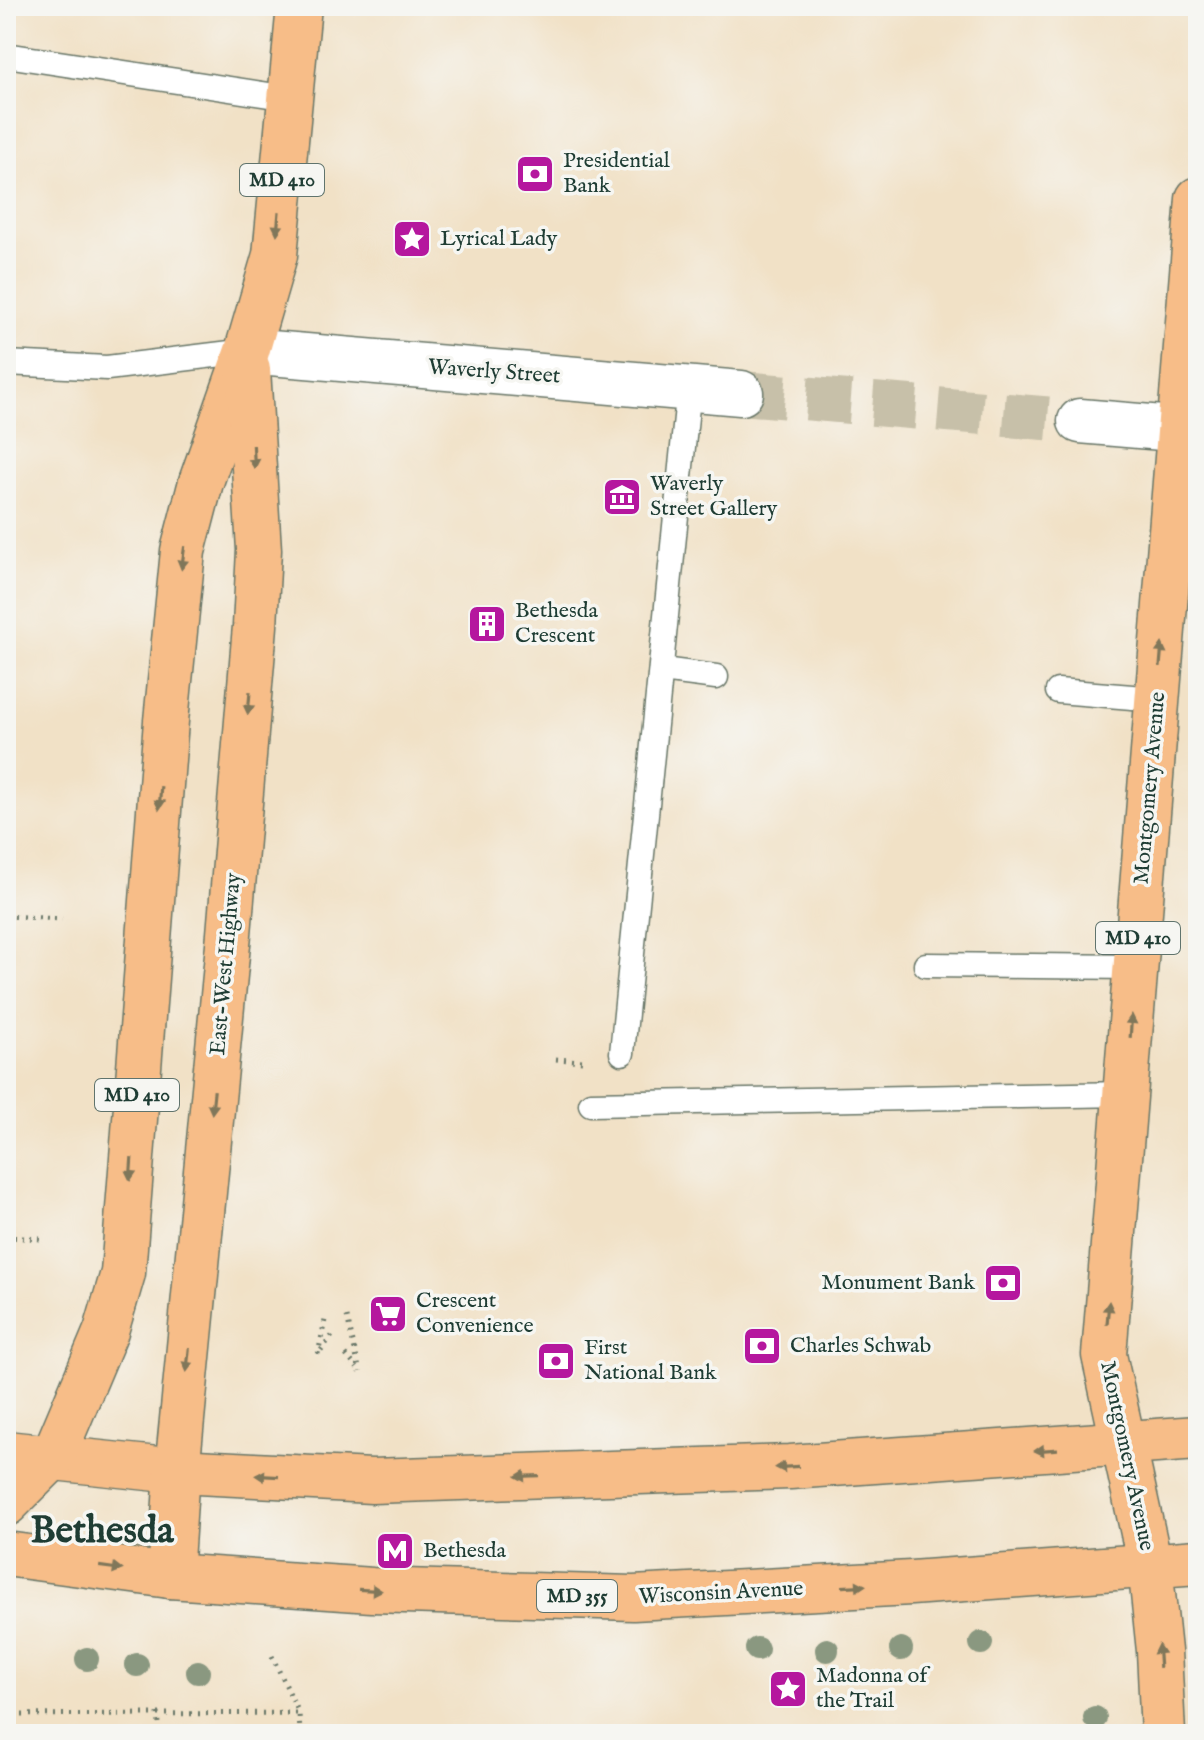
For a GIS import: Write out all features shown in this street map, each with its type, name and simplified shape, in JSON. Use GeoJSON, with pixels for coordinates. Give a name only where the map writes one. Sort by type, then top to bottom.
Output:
{"type":"FeatureCollection","features":[{"type":"Feature","properties":{"kind":"main road","name":"East-West Highway"},"geometry":{"type":"LineString","coordinates":[[53,1457],[106,1331],[123,1273],[166,721],[183,551],[201,482],[247,351],[275,255],[299,6]]}},
{"type":"Feature","properties":{"kind":"main road","name":"Montgomery Avenue"},"geometry":{"type":"LineString","coordinates":[[1163,1734],[1150,1565],[1104,1355],[1157,699],[1188,430],[1198,199]]}},
{"type":"Feature","properties":{"kind":"main road","name":"East-West Highway"},"geometry":{"type":"LineString","coordinates":[[170,1576],[255,626],[259,550],[247,351]]}},
{"type":"Feature","properties":{"kind":"main road"},"geometry":{"type":"LineString","coordinates":[[6,1453],[177,1471],[372,1481],[790,1467],[1198,1438]]}},
{"type":"Feature","properties":{"kind":"main road"},"geometry":{"type":"LineString","coordinates":[[6,1504],[53,1457]]}},
{"type":"Feature","properties":{"kind":"main road","name":"Wisconsin Avenue"},"geometry":{"type":"LineString","coordinates":[[6,1554],[170,1576],[372,1590],[633,1598],[911,1583],[1198,1562]]}},
{"type":"Feature","properties":{"kind":"street","name":"Waverly Street"},"geometry":{"type":"LineString","coordinates":[[247,351],[741,393]]}},
{"type":"Feature","properties":{"kind":"street"},"geometry":{"type":"LineString","coordinates":[[1080,421],[1188,430]]}},
{"type":"Feature","properties":{"kind":"lane"},"geometry":{"type":"LineString","coordinates":[[6,55],[289,98]]}},
{"type":"Feature","properties":{"kind":"lane"},"geometry":{"type":"LineString","coordinates":[[6,363],[107,368],[247,351]]}},
{"type":"Feature","properties":{"kind":"lane"},"geometry":{"type":"LineString","coordinates":[[622,1053],[689,387]]}},
{"type":"Feature","properties":{"kind":"lane"},"geometry":{"type":"LineString","coordinates":[[662,670],[716,677]]}},
{"type":"Feature","properties":{"kind":"lane"},"geometry":{"type":"LineString","coordinates":[[1058,691],[1157,699]]}},
{"type":"Feature","properties":{"kind":"lane"},"geometry":{"type":"LineString","coordinates":[[926,965],[1135,967]]}},
{"type":"Feature","properties":{"kind":"lane"},"geometry":{"type":"LineString","coordinates":[[591,1104],[1126,1094]]}},
{"type":"Feature","properties":{"kind":"path"},"geometry":{"type":"LineString","coordinates":[[6,916],[62,919]]}},
{"type":"Feature","properties":{"kind":"path"},"geometry":{"type":"LineString","coordinates":[[556,1059],[578,1061]]}},
{"type":"Feature","properties":{"kind":"path"},"geometry":{"type":"LineString","coordinates":[[6,1237],[41,1239]]}},
{"type":"Feature","properties":{"kind":"path"},"geometry":{"type":"LineString","coordinates":[[346,1355],[360,1372],[347,1317]]}},
{"type":"Feature","properties":{"kind":"path"},"geometry":{"type":"LineString","coordinates":[[325,1320],[318,1354],[332,1336]]}},
{"type":"Feature","properties":{"kind":"path"},"geometry":{"type":"LineString","coordinates":[[272,1656],[299,1713],[300,1734]]}},
{"type":"Feature","properties":{"kind":"path"},"geometry":{"type":"LineString","coordinates":[[158,1713],[160,1734]]}},
{"type":"Feature","properties":{"kind":"path"},"geometry":{"type":"LineString","coordinates":[[6,1715],[299,1713]]}},
{"type":"Feature","properties":{"kind":"tunnel"},"geometry":{"type":"LineString","coordinates":[[741,393],[1080,421]]}},
{"type":"Feature","properties":{"kind":"place","name":"Presidential Bank"},"geometry":{"type":"Point","coordinates":[535,174]}},
{"type":"Feature","properties":{"kind":"place","name":"Lyrical Lady"},"geometry":{"type":"Point","coordinates":[412,239]}},
{"type":"Feature","properties":{"kind":"place","name":"Waverly Street Gallery"},"geometry":{"type":"Point","coordinates":[622,497]}},
{"type":"Feature","properties":{"kind":"place","name":"Bethesda Crescent"},"geometry":{"type":"Point","coordinates":[487,624]}},
{"type":"Feature","properties":{"kind":"place","name":"Monument Bank"},"geometry":{"type":"Point","coordinates":[1003,1283]}},
{"type":"Feature","properties":{"kind":"place","name":"Crescent Convenience"},"geometry":{"type":"Point","coordinates":[388,1314]}},
{"type":"Feature","properties":{"kind":"place","name":"Charles Schwab"},"geometry":{"type":"Point","coordinates":[762,1346]}},
{"type":"Feature","properties":{"kind":"place","name":"First National Bank"},"geometry":{"type":"Point","coordinates":[556,1361]}},
{"type":"Feature","properties":{"kind":"place","name":"Bethesda"},"geometry":{"type":"Point","coordinates":[395,1551]}},
{"type":"Feature","properties":{"kind":"place","name":"Madonna of the Trail"},"geometry":{"type":"Point","coordinates":[788,1689]}},
{"type":"Feature","properties":{"kind":"district","name":"Bethesda"},"geometry":{"type":"Point","coordinates":[102,1532]}}]}
